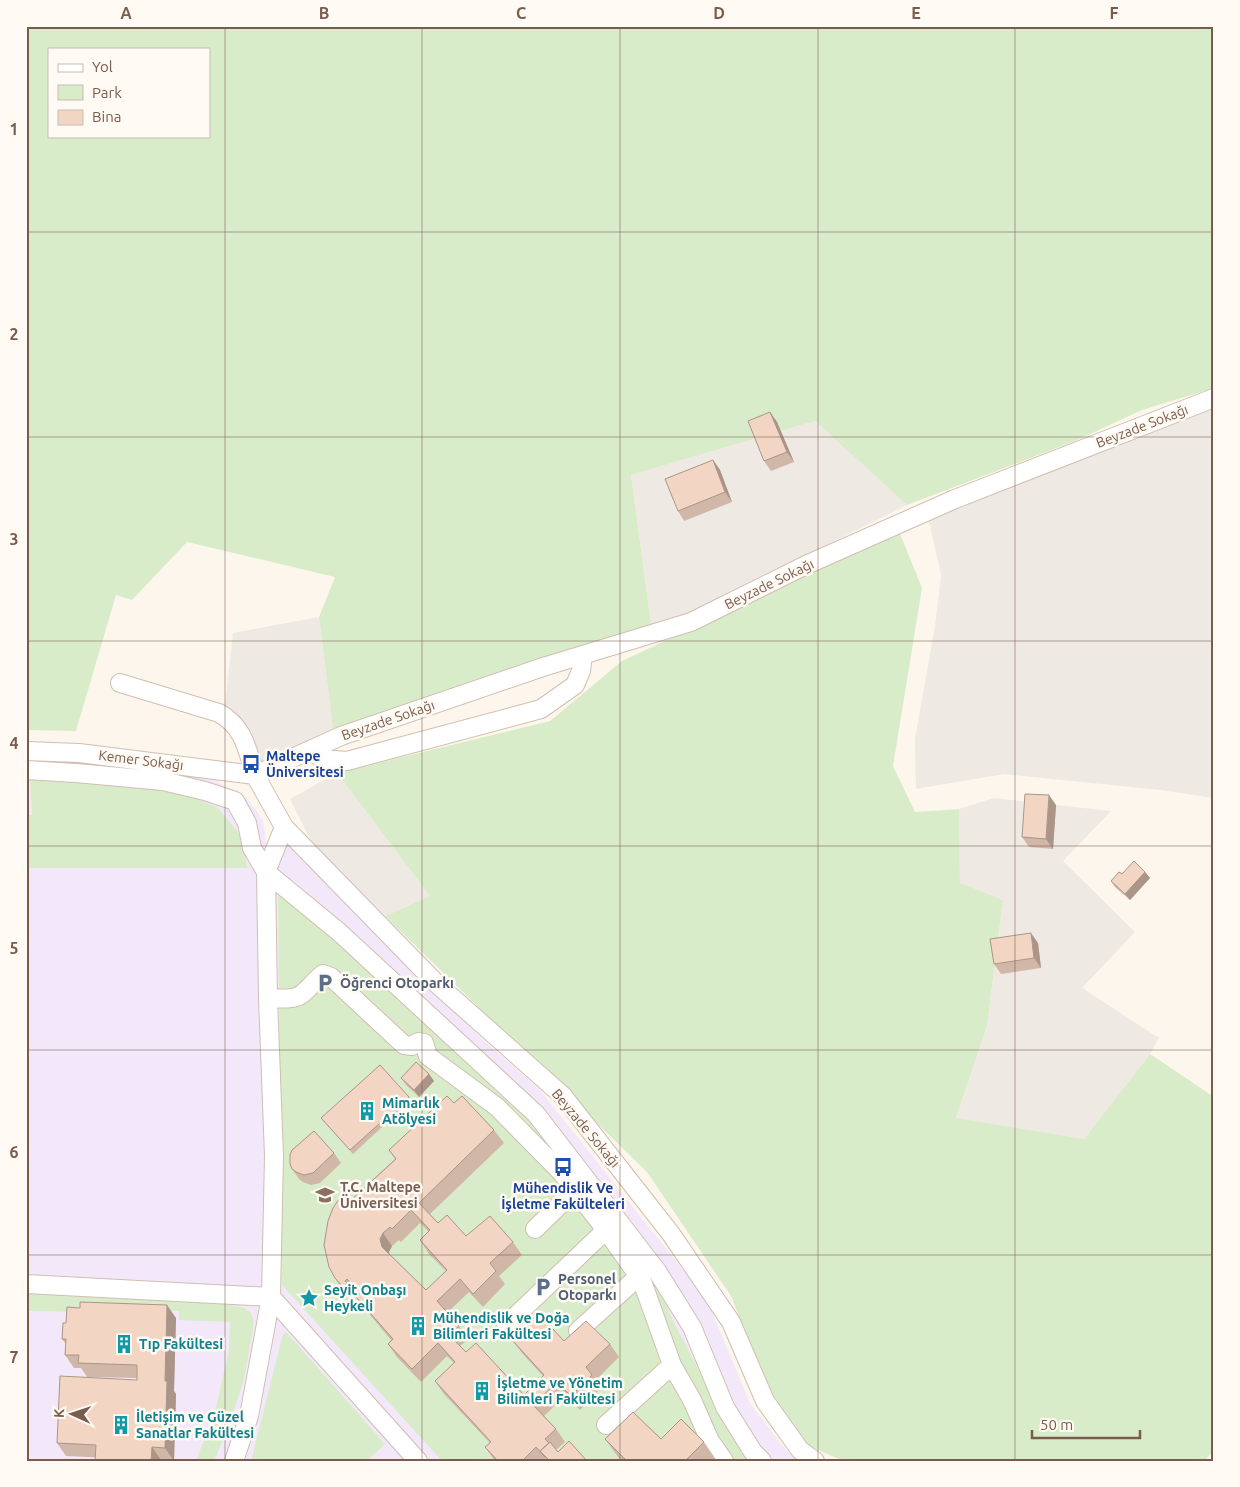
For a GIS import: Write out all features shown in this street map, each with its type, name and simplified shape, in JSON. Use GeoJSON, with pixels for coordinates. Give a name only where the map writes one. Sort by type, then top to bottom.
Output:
{"type":"FeatureCollection","features":[{"type":"Feature","properties":{"kind":"street","name":"Beyzade Sokağı"},"geometry":{"type":"LineString","coordinates":[[815,1461],[800,1450],[765,1402],[731,1322],[671,1234],[562,1096],[437,984],[284,827],[255,775],[341,736],[544,667],[691,622],[806,565],[955,499],[1214,398]]}},
{"type":"Feature","properties":{"kind":"street"},"geometry":{"type":"LineString","coordinates":[[311,750],[322,759],[347,761],[542,709],[575,685],[581,671],[582,655]]}},
{"type":"Feature","properties":{"kind":"street"},"geometry":{"type":"LineString","coordinates":[[120,683],[219,713],[227,718],[242,737],[255,775]]}},
{"type":"Feature","properties":{"kind":"street","name":"Kemer Sokağı"},"geometry":{"type":"LineString","coordinates":[[26,751],[80,753],[255,775]]}},
{"type":"Feature","properties":{"kind":"street"},"geometry":{"type":"LineString","coordinates":[[26,770],[163,781],[205,791],[235,802],[247,823],[252,848],[266,872],[339,932],[536,1114],[657,1271],[692,1327],[725,1407],[753,1452],[762,1461]]}},
{"type":"Feature","properties":{"kind":"street"},"geometry":{"type":"LineString","coordinates":[[234,1461],[249,1416],[271,1297],[274,1156],[268,998],[266,872],[284,827]]}},
{"type":"Feature","properties":{"kind":"street"},"geometry":{"type":"LineString","coordinates":[[268,998],[296,997],[303,993],[316,978],[323,974],[331,977],[404,1045],[412,1046],[418,1042],[424,1044],[428,1056],[497,1108],[561,1172],[606,1230],[642,1281],[672,1365],[692,1400],[710,1441],[724,1461]]}},
{"type":"Feature","properties":{"kind":"street"},"geometry":{"type":"LineString","coordinates":[[535,1229],[575,1190]]}},
{"type":"Feature","properties":{"kind":"street"},"geometry":{"type":"LineString","coordinates":[[506,1325],[606,1230]]}},
{"type":"Feature","properties":{"kind":"street"},"geometry":{"type":"LineString","coordinates":[[578,1331],[639,1276]]}},
{"type":"Feature","properties":{"kind":"street"},"geometry":{"type":"LineString","coordinates":[[26,1284],[271,1297],[418,1461]]}},
{"type":"Feature","properties":{"kind":"street"},"geometry":{"type":"LineString","coordinates":[[606,1425],[672,1365]]}},
{"type":"Feature","properties":{"kind":"shaded area"},"geometry":{"type":"Polygon","coordinates":[[[1214,403],[1214,798],[1160,790],[1004,774],[916,789],[915,739],[935,626],[941,575],[929,521],[1026,476],[1214,403]]]}},
{"type":"Feature","properties":{"kind":"shaded area"},"geometry":{"type":"Polygon","coordinates":[[[815,421],[907,505],[652,631],[631,475],[815,421]]]}},
{"type":"Feature","properties":{"kind":"shaded area"},"geometry":{"type":"Polygon","coordinates":[[[319,617],[334,736],[254,772],[223,723],[233,633],[319,617]]]}},
{"type":"Feature","properties":{"kind":"shaded area","name":"T.C. Maltepe Üniversitesi"},"geometry":{"type":"Polygon","coordinates":[[[26,755],[193,772],[216,781],[247,798],[263,820],[267,848],[289,844],[480,1037],[540,1090],[707,1300],[750,1403],[797,1461],[26,1461],[26,755]]]}},
{"type":"Feature","properties":{"kind":"shaded area"},"geometry":{"type":"Polygon","coordinates":[[[337,773],[430,896],[385,916],[313,845],[290,799],[337,773]]]}},
{"type":"Feature","properties":{"kind":"shaded area"},"geometry":{"type":"Polygon","coordinates":[[[994,798],[1111,811],[1063,861],[1135,932],[1082,988],[1159,1038],[1150,1054],[1084,1139],[956,1119],[987,1026],[1003,900],[960,884],[959,809],[994,798]]]}},
{"type":"Feature","properties":{"kind":"green space"},"geometry":{"type":"Polygon","coordinates":[[[26,26],[1214,26],[1214,388],[1142,410],[1075,441],[907,505],[815,421],[631,475],[652,631],[334,736],[319,617],[335,577],[187,542],[132,600],[116,595],[76,731],[26,730],[26,26]]]}},
{"type":"Feature","properties":{"kind":"green space"},"geometry":{"type":"Polygon","coordinates":[[[899,531],[922,588],[893,766],[915,812],[959,809],[960,883],[1003,900],[987,1026],[956,1118],[1084,1139],[1150,1054],[1214,1097],[1214,1449],[1205,1461],[844,1461],[809,1446],[768,1391],[731,1296],[647,1172],[385,916],[430,896],[337,773],[550,721],[622,661],[899,531]]]}},
{"type":"Feature","properties":{"kind":"green space"},"geometry":{"type":"Polygon","coordinates":[[[30,780],[125,784],[183,794],[217,807],[238,832],[248,868],[26,868],[26,815],[32,815],[30,780]]]}},
{"type":"Feature","properties":{"kind":"green space"},"geometry":{"type":"Polygon","coordinates":[[[283,893],[298,904],[547,1134],[657,1284],[673,1321],[711,1393],[755,1461],[442,1461],[282,1285],[278,897],[283,893]]]}},
{"type":"Feature","properties":{"kind":"green space"},"geometry":{"type":"Polygon","coordinates":[[[26,1294],[212,1301],[244,1308],[250,1312],[253,1318],[253,1329],[244,1380],[226,1433],[214,1461],[196,1461],[215,1412],[229,1350],[230,1322],[179,1320],[179,1311],[85,1308],[85,1312],[26,1311],[26,1294]]]}},
{"type":"Feature","properties":{"kind":"green space"},"geometry":{"type":"Polygon","coordinates":[[[287,1333],[385,1444],[367,1461],[251,1461],[283,1334],[287,1333]]]}},
{"type":"Feature","properties":{"kind":"building"},"geometry":{"type":"Polygon","coordinates":[[[770,412],[787,452],[764,461],[748,421],[770,412]]]}},
{"type":"Feature","properties":{"kind":"building"},"geometry":{"type":"Polygon","coordinates":[[[713,460],[725,492],[678,511],[665,479],[713,460]]]}},
{"type":"Feature","properties":{"kind":"building"},"geometry":{"type":"Polygon","coordinates":[[[1025,794],[1049,795],[1046,839],[1022,837],[1025,794]]]}},
{"type":"Feature","properties":{"kind":"building"},"geometry":{"type":"Polygon","coordinates":[[[1134,861],[1145,872],[1125,894],[1111,881],[1119,872],[1122,874],[1134,861]]]}},
{"type":"Feature","properties":{"kind":"building"},"geometry":{"type":"Polygon","coordinates":[[[1031,933],[1034,958],[994,964],[990,939],[1031,933]]]}},
{"type":"Feature","properties":{"kind":"building"},"geometry":{"type":"Polygon","coordinates":[[[416,1062],[429,1074],[414,1090],[401,1078],[416,1062]]]}},
{"type":"Feature","properties":{"kind":"building","name":"Mimarlık Atölyesi"},"geometry":{"type":"Polygon","coordinates":[[[380,1065],[409,1097],[350,1150],[321,1118],[380,1065]]]}},
{"type":"Feature","properties":{"kind":"building"},"geometry":{"type":"Polygon","coordinates":[[[447,1096],[454,1103],[462,1096],[494,1130],[419,1203],[438,1223],[447,1215],[466,1236],[490,1216],[513,1242],[490,1263],[496,1271],[473,1294],[460,1279],[437,1301],[459,1326],[449,1335],[466,1352],[476,1343],[524,1395],[544,1375],[512,1340],[538,1313],[564,1341],[586,1321],[610,1344],[586,1367],[592,1375],[571,1396],[557,1382],[533,1405],[556,1429],[545,1439],[549,1443],[540,1451],[545,1457],[536,1447],[522,1461],[498,1461],[485,1447],[491,1442],[435,1381],[455,1362],[438,1343],[412,1369],[388,1344],[393,1339],[356,1297],[361,1293],[347,1279],[345,1281],[347,1283],[343,1287],[329,1267],[324,1245],[328,1221],[333,1208],[345,1192],[351,1200],[396,1159],[389,1150],[447,1096]],[[411,1210],[392,1229],[390,1227],[383,1233],[380,1239],[382,1247],[426,1290],[447,1270],[420,1240],[430,1230],[411,1210]]]}},
{"type":"Feature","properties":{"kind":"building"},"geometry":{"type":"Polygon","coordinates":[[[314,1131],[334,1153],[313,1173],[304,1175],[292,1169],[290,1155],[292,1150],[314,1131]]]}},
{"type":"Feature","properties":{"kind":"building"},"geometry":{"type":"Polygon","coordinates":[[[80,1302],[167,1305],[165,1448],[152,1447],[151,1461],[95,1461],[96,1445],[57,1443],[60,1376],[137,1380],[137,1365],[78,1363],[79,1355],[65,1355],[66,1339],[62,1339],[67,1307],[80,1308],[80,1302]]]}},
{"type":"Feature","properties":{"kind":"building"},"geometry":{"type":"Polygon","coordinates":[[[633,1412],[661,1439],[681,1419],[704,1442],[685,1461],[627,1461],[605,1439],[633,1412]]]}},
{"type":"Feature","properties":{"kind":"building"},"geometry":{"type":"Polygon","coordinates":[[[569,1441],[587,1461],[548,1461],[540,1451],[550,1442],[558,1452],[569,1441]]]}},
{"type":"Feature","properties":{"kind":"place","name":"Maltepe Üniversitesi"},"geometry":{"type":"Point","coordinates":[251,764]}},
{"type":"Feature","properties":{"kind":"place","name":"Öğrenci Otoparkı"},"geometry":{"type":"Point","coordinates":[325,983]}},
{"type":"Feature","properties":{"kind":"place","name":"Mimarlık Atölyesi"},"geometry":{"type":"Point","coordinates":[367,1111]}},
{"type":"Feature","properties":{"kind":"place","name":"Mühendislik Ve İşletme Fakülteleri"},"geometry":{"type":"Point","coordinates":[563,1167]}},
{"type":"Feature","properties":{"kind":"place","name":"T.C. Maltepe Üniversitesi"},"geometry":{"type":"Point","coordinates":[325,1195]}},
{"type":"Feature","properties":{"kind":"place","name":"Personel Otoparkı"},"geometry":{"type":"Point","coordinates":[543,1287]}},
{"type":"Feature","properties":{"kind":"place","name":"Seyit Onbaşı Heykeli"},"geometry":{"type":"Point","coordinates":[309,1298]}},
{"type":"Feature","properties":{"kind":"place","name":"Mühendislik ve Doğa Bilimleri Fakültesi"},"geometry":{"type":"Point","coordinates":[418,1326]}},
{"type":"Feature","properties":{"kind":"place","name":"Tıp Fakültesi"},"geometry":{"type":"Point","coordinates":[124,1344]}},
{"type":"Feature","properties":{"kind":"place","name":"İşletme ve Yönetim Bilimleri Fakültesi"},"geometry":{"type":"Point","coordinates":[482,1391]}},
{"type":"Feature","properties":{"kind":"place","name":"İletişim ve Güzel Sanatlar Fakültesi"},"geometry":{"type":"Point","coordinates":[121,1425]}}]}
